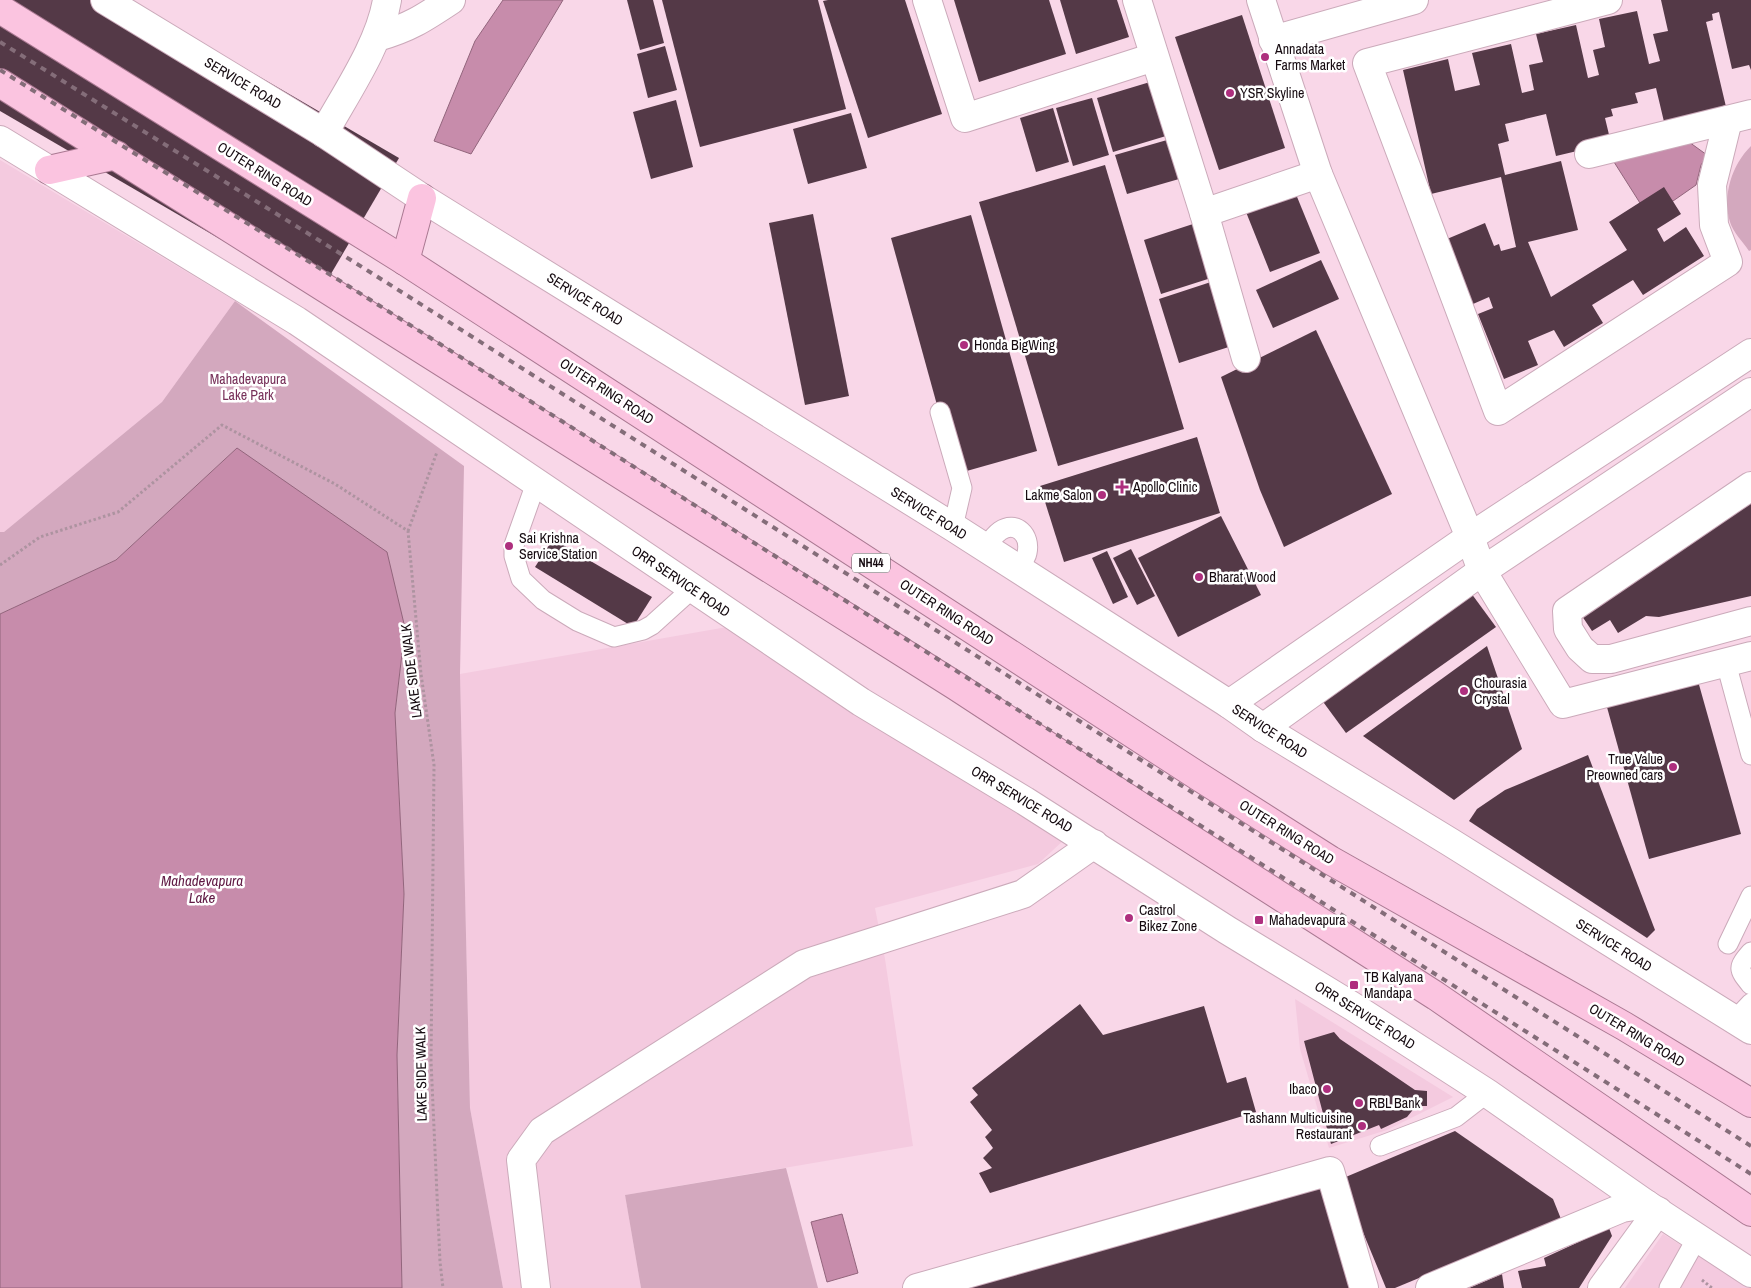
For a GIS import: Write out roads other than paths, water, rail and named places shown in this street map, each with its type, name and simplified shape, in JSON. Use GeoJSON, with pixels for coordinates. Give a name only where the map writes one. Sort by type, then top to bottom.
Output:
{"type":"FeatureCollection","features":[{"type":"Feature","properties":{"kind":"highway","name":"OUTER RING ROAD"},"geometry":{"type":"LineString","coordinates":[[0,9],[405,261],[1330,860],[1607,1016],[1751,1103]]}},
{"type":"Feature","properties":{"kind":"highway"},"geometry":{"type":"LineString","coordinates":[[0,83],[956,686],[1140,807],[1436,996],[1751,1212]]}},
{"type":"Feature","properties":{"kind":"highway"},"geometry":{"type":"LineString","coordinates":[[49,170],[116,155]]}},
{"type":"Feature","properties":{"kind":"highway"},"geometry":{"type":"LineString","coordinates":[[405,261],[422,198]]}},
{"type":"Feature","properties":{"kind":"street","name":"SERVICE ROAD"},"geometry":{"type":"LineString","coordinates":[[104,0],[324,133],[422,198],[952,528],[1229,704],[1263,728],[1746,1018]]}},
{"type":"Feature","properties":{"kind":"street"},"geometry":{"type":"LineString","coordinates":[[324,133],[377,37],[387,0]]}},
{"type":"Feature","properties":{"kind":"street"},"geometry":{"type":"LineString","coordinates":[[377,37],[397,32],[419,21],[451,0]]}},
{"type":"Feature","properties":{"kind":"street"},"geometry":{"type":"LineString","coordinates":[[927,0],[965,118],[1154,57]]}},
{"type":"Feature","properties":{"kind":"street"},"geometry":{"type":"LineString","coordinates":[[1136,0],[1204,213],[1246,358]]}},
{"type":"Feature","properties":{"kind":"street"},"geometry":{"type":"LineString","coordinates":[[1261,0],[1318,174],[1470,537],[1482,572],[1564,704],[1739,659]]}},
{"type":"Feature","properties":{"kind":"street"},"geometry":{"type":"LineString","coordinates":[[1273,40],[1414,0]]}},
{"type":"Feature","properties":{"kind":"street"},"geometry":{"type":"LineString","coordinates":[[1608,0],[1367,63],[1498,411],[1728,262],[1714,225],[1712,185],[1739,117]]}},
{"type":"Feature","properties":{"kind":"street"},"geometry":{"type":"LineString","coordinates":[[1589,154],[1739,117]]}},
{"type":"Feature","properties":{"kind":"street"},"geometry":{"type":"LineString","coordinates":[[0,140],[49,170]]}},
{"type":"Feature","properties":{"kind":"street","name":"ORR SERVICE ROAD"},"geometry":{"type":"LineString","coordinates":[[49,170],[297,321],[861,702],[1094,844],[1227,930],[1352,1006],[1487,1093],[1697,1238],[1751,1273]]}},
{"type":"Feature","properties":{"kind":"street"},"geometry":{"type":"LineString","coordinates":[[1204,213],[1318,174]]}},
{"type":"Feature","properties":{"kind":"street"},"geometry":{"type":"LineString","coordinates":[[1229,704],[1470,537],[1751,354]]}},
{"type":"Feature","properties":{"kind":"street"},"geometry":{"type":"LineString","coordinates":[[1263,728],[1482,572],[1751,392]]}},
{"type":"Feature","properties":{"kind":"street"},"geometry":{"type":"LineString","coordinates":[[1751,486],[1567,611],[1568,629],[1580,648],[1592,659],[1612,659],[1751,621]]}},
{"type":"Feature","properties":{"kind":"street"},"geometry":{"type":"LineString","coordinates":[[536,1288],[521,1160],[542,1131],[804,964],[1023,894],[1094,844]]}},
{"type":"Feature","properties":{"kind":"street"},"geometry":{"type":"LineString","coordinates":[[917,1288],[1330,1171],[1364,1288]]}},
{"type":"Feature","properties":{"kind":"street"},"geometry":{"type":"LineString","coordinates":[[1430,1288],[1622,1208],[1652,1207]]}},
{"type":"Feature","properties":{"kind":"street"},"geometry":{"type":"LineString","coordinates":[[1602,1288],[1652,1207]]}},
{"type":"Feature","properties":{"kind":"lane"},"geometry":{"type":"LineString","coordinates":[[940,412],[962,488],[952,528]]}},
{"type":"Feature","properties":{"kind":"lane"},"geometry":{"type":"LineString","coordinates":[[536,483],[514,544],[514,556],[521,578],[543,600],[577,621],[614,636],[643,630],[652,626],[693,588]]}},
{"type":"Feature","properties":{"kind":"lane"},"geometry":{"type":"LineString","coordinates":[[1739,659],[1751,755]]}},
{"type":"Feature","properties":{"kind":"lane"},"geometry":{"type":"LineString","coordinates":[[1728,944],[1751,896]]}},
{"type":"Feature","properties":{"kind":"lane"},"geometry":{"type":"LineString","coordinates":[[1751,952],[1743,961],[1740,972],[1751,985]]}},
{"type":"Feature","properties":{"kind":"lane"},"geometry":{"type":"LineString","coordinates":[[1380,1146],[1456,1117],[1487,1093]]}},
{"type":"Feature","properties":{"kind":"lane"},"geometry":{"type":"LineString","coordinates":[[1669,1288],[1697,1238]]}},
{"type":"Feature","properties":{"kind":"water"},"geometry":{"type":"Polygon","coordinates":[[[503,0],[563,0],[471,154],[434,141],[475,41],[503,0]]]}},
{"type":"Feature","properties":{"kind":"water"},"geometry":{"type":"Polygon","coordinates":[[[1689,142],[1707,155],[1701,165],[1696,185],[1673,201],[1640,203],[1614,162],[1689,142]]]}},
{"type":"Feature","properties":{"kind":"water","name":"Mahadevapura Lake"},"geometry":{"type":"Polygon","coordinates":[[[237,448],[387,552],[405,628],[395,713],[404,894],[397,1055],[402,1288],[0,1288],[0,614],[116,560],[237,448]]]}},
{"type":"Feature","properties":{"kind":"water"},"geometry":{"type":"Polygon","coordinates":[[[842,1214],[858,1273],[827,1282],[811,1222],[842,1214]]]}},
{"type":"Feature","properties":{"kind":"railway"},"geometry":{"type":"LineString","coordinates":[[0,42],[362,267],[1751,1146]]}},
{"type":"Feature","properties":{"kind":"railway"},"geometry":{"type":"LineString","coordinates":[[0,70],[350,287],[1751,1174]]}},
{"type":"Feature","properties":{"kind":"place","name":"Annadata Farms Market"},"geometry":{"type":"Point","coordinates":[1265,57]}},
{"type":"Feature","properties":{"kind":"place","name":"YSR Skyline"},"geometry":{"type":"Point","coordinates":[1230,93]}},
{"type":"Feature","properties":{"kind":"place","name":"Honda BigWing"},"geometry":{"type":"Point","coordinates":[964,345]}},
{"type":"Feature","properties":{"kind":"place","name":"Apollo Clinic"},"geometry":{"type":"Point","coordinates":[1122,487]}},
{"type":"Feature","properties":{"kind":"place","name":"Lakme Salon"},"geometry":{"type":"Point","coordinates":[1102,495]}},
{"type":"Feature","properties":{"kind":"place","name":"Sai Krishna Service Station"},"geometry":{"type":"Point","coordinates":[509,546]}},
{"type":"Feature","properties":{"kind":"place","name":"Bharat Wood"},"geometry":{"type":"Point","coordinates":[1199,577]}},
{"type":"Feature","properties":{"kind":"place","name":"Chourasia Crystal"},"geometry":{"type":"Point","coordinates":[1464,691]}},
{"type":"Feature","properties":{"kind":"place","name":"True Value Preowned cars"},"geometry":{"type":"Point","coordinates":[1673,767]}},
{"type":"Feature","properties":{"kind":"place","name":"Castrol Bikez Zone"},"geometry":{"type":"Point","coordinates":[1129,918]}},
{"type":"Feature","properties":{"kind":"place","name":"Mahadevapura"},"geometry":{"type":"Point","coordinates":[1259,920]}},
{"type":"Feature","properties":{"kind":"place","name":"TB Kalyana Mandapa"},"geometry":{"type":"Point","coordinates":[1354,985]}},
{"type":"Feature","properties":{"kind":"place","name":"Ibaco"},"geometry":{"type":"Point","coordinates":[1327,1089]}},
{"type":"Feature","properties":{"kind":"place","name":"RBL Bank"},"geometry":{"type":"Point","coordinates":[1359,1103]}},
{"type":"Feature","properties":{"kind":"place","name":"Tashann Multicuisine Restaurant"},"geometry":{"type":"Point","coordinates":[1362,1126]}},
{"type":"Feature","properties":{"kind":"park label","name":"Mahadevapura Lake Park"},"geometry":{"type":"Point","coordinates":[248,388]}}]}
